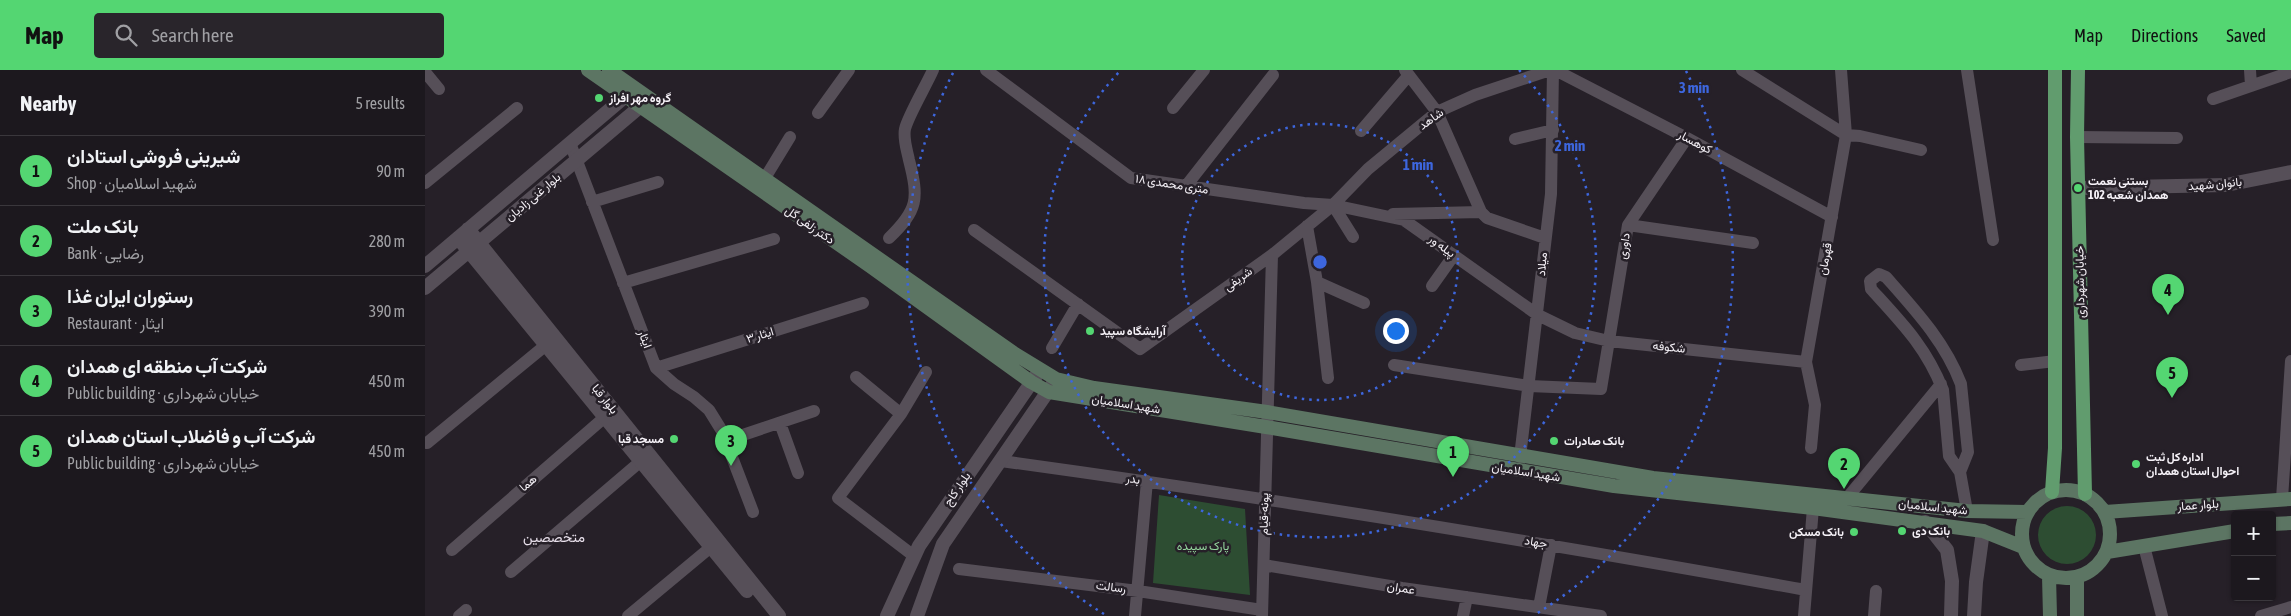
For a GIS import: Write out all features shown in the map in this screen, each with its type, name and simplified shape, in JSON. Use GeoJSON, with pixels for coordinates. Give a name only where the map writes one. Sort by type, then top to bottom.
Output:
{"type":"FeatureCollection","features":[{"type":"Feature","properties":{"kind":"main road","name":"دکتر زلفی گل"},"geometry":{"type":"LineString","coordinates":[[588,70],[630,92],[765,178],[1040,370]]}},
{"type":"Feature","properties":{"kind":"main road","name":"دکتر زلفی گل"},"geometry":{"type":"LineString","coordinates":[[609,70],[630,92]]}},
{"type":"Feature","properties":{"kind":"main road","name":"خیابان شهرداری"},"geometry":{"type":"LineString","coordinates":[[2052,492],[2055,448],[2055,70]]}},
{"type":"Feature","properties":{"kind":"main road","name":"خیابان شهرداری"},"geometry":{"type":"LineString","coordinates":[[2078,70],[2077,137],[2085,494]]}},
{"type":"Feature","properties":{"kind":"main road","name":"دکتر زلفی گل"},"geometry":{"type":"LineString","coordinates":[[645,102],[1031,382]]}},
{"type":"Feature","properties":{"kind":"main road","name":"شهید اسلامیان"},"geometry":{"type":"LineString","coordinates":[[1040,370],[1056,379],[1094,388],[1267,419],[1614,486],[1925,522],[1983,531],[2023,546]]}},
{"type":"Feature","properties":{"kind":"main road","name":"شهید اسلامیان"},"geometry":{"type":"LineString","coordinates":[[1031,382],[1049,392],[1267,419],[1653,478],[1967,511],[2027,512]]}},
{"type":"Feature","properties":{"kind":"main road"},"geometry":{"type":"LineString","coordinates":[[2063,490],[2085,494],[2096,501],[2105,512],[2110,525],[2111,538],[2107,552],[2100,564],[2090,572],[2077,578],[2063,579],[2049,576],[2037,569],[2029,559],[2023,546],[2021,535],[2027,512],[2034,504],[2052,492],[2063,490]]}},
{"type":"Feature","properties":{"kind":"main road","name":"بلوار عمار"},"geometry":{"type":"LineString","coordinates":[[2105,512],[2287,499]]}},
{"type":"Feature","properties":{"kind":"main road"},"geometry":{"type":"LineString","coordinates":[[2276,524],[2291,523]]}},
{"type":"Feature","properties":{"kind":"main road"},"geometry":{"type":"LineString","coordinates":[[2107,552],[2231,532]]}},
{"type":"Feature","properties":{"kind":"main road"},"geometry":{"type":"LineString","coordinates":[[2049,576],[2050,616]]}},
{"type":"Feature","properties":{"kind":"main road"},"geometry":{"type":"LineString","coordinates":[[2077,578],[2077,616]]}},
{"type":"Feature","properties":{"kind":"street"},"geometry":{"type":"LineString","coordinates":[[818,113],[849,70]]}},
{"type":"Feature","properties":{"kind":"street"},"geometry":{"type":"LineString","coordinates":[[889,238],[907,221],[913,208],[916,195],[905,145],[905,129],[933,70]]}},
{"type":"Feature","properties":{"kind":"street","name":"۱۸ متری محمدی"},"geometry":{"type":"LineString","coordinates":[[986,70],[1131,178],[1304,203],[1333,205]]}},
{"type":"Feature","properties":{"kind":"street"},"geometry":{"type":"LineString","coordinates":[[1173,108],[1204,70]]}},
{"type":"Feature","properties":{"kind":"street","name":"شاهد"},"geometry":{"type":"LineString","coordinates":[[1333,205],[1368,170],[1437,112],[1475,95],[1553,70]]}},
{"type":"Feature","properties":{"kind":"street","name":"میلاد"},"geometry":{"type":"LineString","coordinates":[[1521,457],[1551,194],[1553,70]]}},
{"type":"Feature","properties":{"kind":"street","name":"کوهسار"},"geometry":{"type":"LineString","coordinates":[[1553,70],[1687,138],[1832,217]]}},
{"type":"Feature","properties":{"kind":"street"},"geometry":{"type":"LineString","coordinates":[[1742,70],[1846,135],[1861,136],[1921,150]]}},
{"type":"Feature","properties":{"kind":"street","name":"قهرمان"},"geometry":{"type":"LineString","coordinates":[[1811,448],[1815,405],[1806,362],[1846,135],[1841,70]]}},
{"type":"Feature","properties":{"kind":"street"},"geometry":{"type":"LineString","coordinates":[[1967,70],[1993,240]]}},
{"type":"Feature","properties":{"kind":"street"},"geometry":{"type":"LineString","coordinates":[[2249,70],[2251,86]]}},
{"type":"Feature","properties":{"kind":"street"},"geometry":{"type":"LineString","coordinates":[[425,72],[439,89]]}},
{"type":"Feature","properties":{"kind":"street"},"geometry":{"type":"LineString","coordinates":[[1361,131],[1407,72],[1437,112],[1481,212],[1487,218],[1545,238]]}},
{"type":"Feature","properties":{"kind":"street"},"geometry":{"type":"LineString","coordinates":[[2213,99],[2291,72]]}},
{"type":"Feature","properties":{"kind":"street"},"geometry":{"type":"LineString","coordinates":[[1186,186],[1273,75]]}},
{"type":"Feature","properties":{"kind":"street","name":"بلوار غنی زادیان"},"geometry":{"type":"LineString","coordinates":[[425,266],[630,92]]}},
{"type":"Feature","properties":{"kind":"street","name":"بلوار غنی زادیان"},"geometry":{"type":"LineString","coordinates":[[425,288],[645,102]]}},
{"type":"Feature","properties":{"kind":"street"},"geometry":{"type":"LineString","coordinates":[[613,107],[625,120]]}},
{"type":"Feature","properties":{"kind":"street"},"geometry":{"type":"LineString","coordinates":[[425,183],[517,108]]}},
{"type":"Feature","properties":{"kind":"street"},"geometry":{"type":"LineString","coordinates":[[1515,139],[1553,130]]}},
{"type":"Feature","properties":{"kind":"street"},"geometry":{"type":"LineString","coordinates":[[765,178],[790,137]]}},
{"type":"Feature","properties":{"kind":"street"},"geometry":{"type":"LineString","coordinates":[[2077,137],[2177,138]]}},
{"type":"Feature","properties":{"kind":"street","name":"داوری"},"geometry":{"type":"LineString","coordinates":[[1529,386],[1601,389],[1628,226],[1687,138]]}},
{"type":"Feature","properties":{"kind":"street","name":"ایثار"},"geometry":{"type":"LineString","coordinates":[[570,144],[656,368],[674,384],[694,396],[709,410],[722,431],[753,512]]}},
{"type":"Feature","properties":{"kind":"street","name":"بانوان شهید"},"geometry":{"type":"LineString","coordinates":[[2078,188],[2226,185],[2291,172]]}},
{"type":"Feature","properties":{"kind":"street"},"geometry":{"type":"LineString","coordinates":[[592,202],[658,182]]}},
{"type":"Feature","properties":{"kind":"street"},"geometry":{"type":"LineString","coordinates":[[1333,205],[1353,237]]}},
{"type":"Feature","properties":{"kind":"street","name":"پیله ور"},"geometry":{"type":"LineString","coordinates":[[1333,205],[1409,222],[1538,315]]}},
{"type":"Feature","properties":{"kind":"street","name":"شریفی"},"geometry":{"type":"LineString","coordinates":[[1078,304],[1140,349],[1272,255],[1333,205]]}},
{"type":"Feature","properties":{"kind":"street"},"geometry":{"type":"LineString","coordinates":[[1377,214],[1481,212]]}},
{"type":"Feature","properties":{"kind":"street"},"geometry":{"type":"LineString","coordinates":[[1307,226],[1317,282],[1328,378]]}},
{"type":"Feature","properties":{"kind":"street"},"geometry":{"type":"LineString","coordinates":[[1628,226],[1753,243]]}},
{"type":"Feature","properties":{"kind":"street"},"geometry":{"type":"LineString","coordinates":[[974,230],[1078,304],[1052,348]]}},
{"type":"Feature","properties":{"kind":"street","name":"بلوار قبا"},"geometry":{"type":"LineString","coordinates":[[463,234],[779,616]]}},
{"type":"Feature","properties":{"kind":"street"},"geometry":{"type":"LineString","coordinates":[[623,283],[774,239]]}},
{"type":"Feature","properties":{"kind":"street","name":"بلوار قبا"},"geometry":{"type":"LineString","coordinates":[[474,247],[546,345],[767,616]]}},
{"type":"Feature","properties":{"kind":"street","name":"پونه-قیام"},"geometry":{"type":"LineString","coordinates":[[1262,613],[1272,255]]}},
{"type":"Feature","properties":{"kind":"street"},"geometry":{"type":"LineString","coordinates":[[1432,286],[1454,255]]}},
{"type":"Feature","properties":{"kind":"street"},"geometry":{"type":"LineString","coordinates":[[1960,472],[1968,452],[1961,384],[1958,376],[1940,340],[1887,277],[1879,274],[1870,282],[1871,290],[1917,341],[1941,384],[1949,456],[1960,472],[1967,511]]}},
{"type":"Feature","properties":{"kind":"street"},"geometry":{"type":"LineString","coordinates":[[1317,282],[1364,303]]}},
{"type":"Feature","properties":{"kind":"street","name":"ایثار ۳"},"geometry":{"type":"LineString","coordinates":[[656,368],[863,303]]}},
{"type":"Feature","properties":{"kind":"street","name":"شکوفه"},"geometry":{"type":"LineString","coordinates":[[1538,315],[1575,333],[1609,341],[1806,362]]}},
{"type":"Feature","properties":{"kind":"street"},"geometry":{"type":"LineString","coordinates":[[427,443],[546,345]]}},
{"type":"Feature","properties":{"kind":"street"},"geometry":{"type":"LineString","coordinates":[[2021,365],[2055,361]]}},
{"type":"Feature","properties":{"kind":"street"},"geometry":{"type":"LineString","coordinates":[[2287,499],[2291,361]]}},
{"type":"Feature","properties":{"kind":"street"},"geometry":{"type":"LineString","coordinates":[[1394,365],[1529,386]]}},
{"type":"Feature","properties":{"kind":"street","name":"بلوار کاج"},"geometry":{"type":"LineString","coordinates":[[887,616],[914,556],[953,494],[1040,370]]}},
{"type":"Feature","properties":{"kind":"street"},"geometry":{"type":"LineString","coordinates":[[914,556],[838,498],[901,414],[926,372]]}},
{"type":"Feature","properties":{"kind":"street"},"geometry":{"type":"LineString","coordinates":[[856,377],[901,414]]}},
{"type":"Feature","properties":{"kind":"street","name":"بلوار کاج"},"geometry":{"type":"LineString","coordinates":[[917,616],[943,544],[1049,392],[1056,379]]}},
{"type":"Feature","properties":{"kind":"street"},"geometry":{"type":"LineString","coordinates":[[1847,498],[1941,384]]}},
{"type":"Feature","properties":{"kind":"street"},"geometry":{"type":"LineString","coordinates":[[725,441],[814,411]]}},
{"type":"Feature","properties":{"kind":"street","name":"هما"},"geometry":{"type":"LineString","coordinates":[[452,550],[605,417]]}},
{"type":"Feature","properties":{"kind":"street"},"geometry":{"type":"LineString","coordinates":[[780,423],[797,473]]}},
{"type":"Feature","properties":{"kind":"street"},"geometry":{"type":"LineString","coordinates":[[511,572],[641,461]]}},
{"type":"Feature","properties":{"kind":"street","name":"بدر"},"geometry":{"type":"LineString","coordinates":[[1001,461],[1264,498]]}},
{"type":"Feature","properties":{"kind":"street"},"geometry":{"type":"LineString","coordinates":[[1135,616],[1147,481]]}},
{"type":"Feature","properties":{"kind":"street","name":"جهاد"},"geometry":{"type":"LineString","coordinates":[[1264,498],[1551,545],[1806,590]]}},
{"type":"Feature","properties":{"kind":"street"},"geometry":{"type":"LineString","coordinates":[[1804,616],[1813,508]]}},
{"type":"Feature","properties":{"kind":"street"},"geometry":{"type":"LineString","coordinates":[[1925,522],[1947,550],[1952,581],[1951,616]]}},
{"type":"Feature","properties":{"kind":"street"},"geometry":{"type":"LineString","coordinates":[[1974,616],[1976,582],[1983,531]]}},
{"type":"Feature","properties":{"kind":"street"},"geometry":{"type":"LineString","coordinates":[[1539,607],[1551,545]]}},
{"type":"Feature","properties":{"kind":"street"},"geometry":{"type":"LineString","coordinates":[[627,616],[711,546]]}},
{"type":"Feature","properties":{"kind":"street"},"geometry":{"type":"LineString","coordinates":[[2145,546],[2162,616]]}},
{"type":"Feature","properties":{"kind":"street","name":"عمران"},"geometry":{"type":"LineString","coordinates":[[1263,565],[1539,607],[1573,614],[1601,616]]}},
{"type":"Feature","properties":{"kind":"street","name":"رسالت"},"geometry":{"type":"LineString","coordinates":[[959,568],[1138,591],[1262,613]]}},
{"type":"Feature","properties":{"kind":"street"},"geometry":{"type":"LineString","coordinates":[[1952,581],[1976,582]]}},
{"type":"Feature","properties":{"kind":"street"},"geometry":{"type":"LineString","coordinates":[[1874,616],[1876,592]]}},
{"type":"Feature","properties":{"kind":"street"},"geometry":{"type":"LineString","coordinates":[[1463,616],[1467,597]]}},
{"type":"Feature","properties":{"kind":"street"},"geometry":{"type":"LineString","coordinates":[[2261,616],[2291,607]]}},
{"type":"Feature","properties":{"kind":"green space","name":"پارک سپیده"},"geometry":{"type":"Polygon","coordinates":[[[1159,495],[1245,509],[1250,595],[1153,583],[1159,495]]]}},
{"type":"Feature","properties":{"kind":"green space"},"geometry":{"type":"Polygon","coordinates":[[[2067,506],[2083,511],[2091,519],[2096,535],[2091,551],[2083,559],[2067,564],[2051,559],[2043,551],[2038,535],[2043,519],[2051,511],[2067,506]]]}},
{"type":"Feature","properties":{"kind":"place","name":"گروه مهر افراز"},"geometry":{"type":"Point","coordinates":[599,98]}},
{"type":"Feature","properties":{"kind":"place","name":"بستنی نعمت همدان شعبه 102"},"geometry":{"type":"Point","coordinates":[2078,188]}},
{"type":"Feature","properties":{"kind":"place","name":"شرکت آب منطقه ای همدان"},"geometry":{"type":"Point","coordinates":[2168,315]}},
{"type":"Feature","properties":{"kind":"place","name":"آرایشگاه سپید"},"geometry":{"type":"Point","coordinates":[1090,331]}},
{"type":"Feature","properties":{"kind":"place","name":"شرکت آب و فاضلاب استان همدان"},"geometry":{"type":"Point","coordinates":[2172,398]}},
{"type":"Feature","properties":{"kind":"place","name":"مسجد قبا"},"geometry":{"type":"Point","coordinates":[674,439]}},
{"type":"Feature","properties":{"kind":"place","name":"بانک صادرات"},"geometry":{"type":"Point","coordinates":[1554,441]}},
{"type":"Feature","properties":{"kind":"place","name":"اداره کل ثبت احوال استان همدان"},"geometry":{"type":"Point","coordinates":[2136,464]}},
{"type":"Feature","properties":{"kind":"place","name":"رستوران ایران غذا"},"geometry":{"type":"Point","coordinates":[731,466]}},
{"type":"Feature","properties":{"kind":"place","name":"شیرینی فروشی استادان"},"geometry":{"type":"Point","coordinates":[1453,477]}},
{"type":"Feature","properties":{"kind":"place","name":"بانک ملت"},"geometry":{"type":"Point","coordinates":[1844,489]}},
{"type":"Feature","properties":{"kind":"place","name":"بانک دی"},"geometry":{"type":"Point","coordinates":[1902,531]}},
{"type":"Feature","properties":{"kind":"place","name":"بانک مسکن"},"geometry":{"type":"Point","coordinates":[1854,532]}},
{"type":"Feature","properties":{"kind":"district","name":"متخصصین"},"geometry":{"type":"Point","coordinates":[554,537]}}]}
